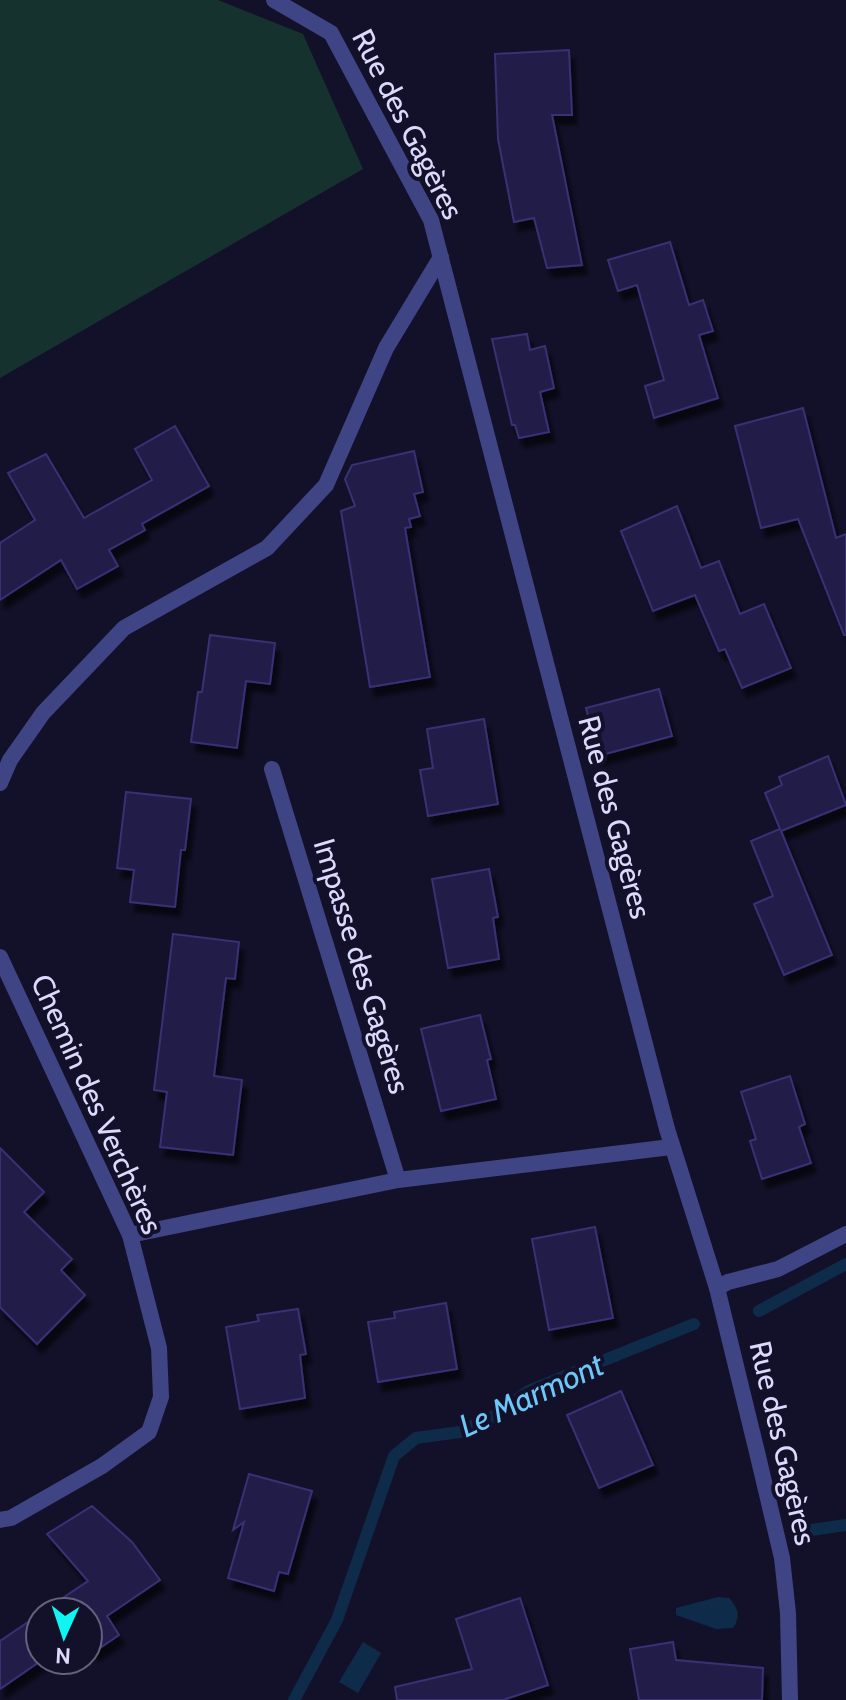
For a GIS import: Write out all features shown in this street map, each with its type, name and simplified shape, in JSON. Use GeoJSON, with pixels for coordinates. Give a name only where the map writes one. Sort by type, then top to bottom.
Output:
{"type":"FeatureCollection","features":[{"type":"Feature","properties":{"kind":"street","name":"Rue des Gagères"},"geometry":{"type":"LineString","coordinates":[[274,0],[331,33],[431,220],[671,1147],[717,1288],[782,1558],[788,1613],[790,1700]]}},
{"type":"Feature","properties":{"kind":"street"},"geometry":{"type":"LineString","coordinates":[[0,783],[10,760],[43,713],[124,628],[267,548],[326,485],[386,348],[441,257]]}},
{"type":"Feature","properties":{"kind":"street","name":"Impasse des Gagères"},"geometry":{"type":"LineString","coordinates":[[272,769],[398,1180]]}},
{"type":"Feature","properties":{"kind":"street","name":"Chemin des Verchères"},"geometry":{"type":"LineString","coordinates":[[0,957],[130,1235],[159,1348],[161,1397],[149,1432],[102,1466],[11,1518],[0,1520]]}},
{"type":"Feature","properties":{"kind":"street"},"geometry":{"type":"LineString","coordinates":[[130,1235],[398,1180],[671,1147]]}},
{"type":"Feature","properties":{"kind":"street"},"geometry":{"type":"LineString","coordinates":[[717,1288],[728,1282],[778,1269],[846,1234]]}},
{"type":"Feature","properties":{"kind":"green space"},"geometry":{"type":"Polygon","coordinates":[[[0,0],[218,0],[303,34],[363,169],[0,378],[0,0]]]}},
{"type":"Feature","properties":{"kind":"water"},"geometry":{"type":"Polygon","coordinates":[[[718,1597],[729,1598],[736,1609],[738,1616],[733,1628],[716,1629],[676,1615],[676,1608],[718,1597]]]}},
{"type":"Feature","properties":{"kind":"water"},"geometry":{"type":"Polygon","coordinates":[[[363,1642],[381,1653],[358,1693],[339,1682],[363,1642]]]}},
{"type":"Feature","properties":{"kind":"building"},"geometry":{"type":"Polygon","coordinates":[[[569,50],[572,115],[552,115],[582,265],[547,268],[534,218],[514,222],[498,139],[495,54],[569,50]]]}},
{"type":"Feature","properties":{"kind":"building"},"geometry":{"type":"Polygon","coordinates":[[[670,242],[689,305],[703,300],[713,331],[699,335],[718,398],[654,418],[645,386],[664,380],[637,285],[618,291],[608,260],[670,242]]]}},
{"type":"Feature","properties":{"kind":"building"},"geometry":{"type":"Polygon","coordinates":[[[527,334],[530,350],[545,346],[554,388],[540,392],[549,432],[519,438],[515,425],[512,425],[492,339],[527,334]]]}},
{"type":"Feature","properties":{"kind":"building"},"geometry":{"type":"Polygon","coordinates":[[[803,408],[836,538],[846,534],[846,635],[798,519],[761,528],[735,426],[803,408]]]}},
{"type":"Feature","properties":{"kind":"building"},"geometry":{"type":"Polygon","coordinates":[[[175,426],[209,486],[142,524],[145,530],[109,550],[118,566],[77,589],[61,560],[0,600],[0,543],[35,520],[8,473],[46,454],[84,518],[152,480],[135,449],[175,426]]]}},
{"type":"Feature","properties":{"kind":"building"},"geometry":{"type":"Polygon","coordinates":[[[414,451],[423,492],[414,494],[420,516],[409,519],[411,527],[405,528],[430,677],[370,687],[341,511],[355,506],[345,479],[352,465],[414,451]]]}},
{"type":"Feature","properties":{"kind":"building"},"geometry":{"type":"Polygon","coordinates":[[[677,506],[701,568],[719,561],[740,614],[764,604],[791,668],[742,688],[725,649],[719,651],[695,595],[653,611],[621,531],[677,506]]]}},
{"type":"Feature","properties":{"kind":"building"},"geometry":{"type":"Polygon","coordinates":[[[210,635],[275,643],[270,684],[246,681],[237,748],[191,742],[210,635]]]}},
{"type":"Feature","properties":{"kind":"building"},"geometry":{"type":"Polygon","coordinates":[[[659,689],[672,736],[598,756],[586,708],[659,689]]]}},
{"type":"Feature","properties":{"kind":"building"},"geometry":{"type":"Polygon","coordinates":[[[484,719],[498,804],[428,816],[420,770],[433,768],[427,729],[484,719]]]}},
{"type":"Feature","properties":{"kind":"building"},"geometry":{"type":"Polygon","coordinates":[[[828,756],[846,805],[781,831],[832,955],[784,975],[754,904],[773,896],[751,841],[780,829],[765,793],[782,785],[779,777],[828,756]]]}},
{"type":"Feature","properties":{"kind":"building"},"geometry":{"type":"Polygon","coordinates":[[[126,792],[191,799],[185,850],[181,850],[175,907],[130,902],[134,870],[117,868],[126,792]]]}},
{"type":"Feature","properties":{"kind":"building"},"geometry":{"type":"Polygon","coordinates":[[[489,869],[498,917],[493,918],[499,959],[448,968],[432,879],[489,869]]]}},
{"type":"Feature","properties":{"kind":"building"},"geometry":{"type":"Polygon","coordinates":[[[173,934],[239,942],[235,979],[226,978],[214,1076],[242,1080],[233,1155],[160,1147],[167,1092],[154,1090],[173,934]]]}},
{"type":"Feature","properties":{"kind":"building"},"geometry":{"type":"Polygon","coordinates":[[[480,1015],[491,1059],[487,1060],[496,1099],[441,1111],[421,1029],[480,1015]]]}},
{"type":"Feature","properties":{"kind":"building"},"geometry":{"type":"Polygon","coordinates":[[[790,1076],[805,1124],[799,1127],[811,1163],[762,1179],[750,1141],[756,1139],[741,1092],[790,1076]]]}},
{"type":"Feature","properties":{"kind":"building"},"geometry":{"type":"Polygon","coordinates":[[[0,1148],[44,1192],[24,1212],[72,1259],[61,1270],[85,1295],[37,1344],[0,1307],[0,1148]]]}},
{"type":"Feature","properties":{"kind":"building"},"geometry":{"type":"Polygon","coordinates":[[[595,1227],[613,1318],[549,1330],[532,1239],[595,1227]]]}},
{"type":"Feature","properties":{"kind":"building"},"geometry":{"type":"Polygon","coordinates":[[[446,1303],[457,1369],[378,1382],[368,1322],[395,1318],[394,1312],[446,1303]]]}},
{"type":"Feature","properties":{"kind":"building"},"geometry":{"type":"Polygon","coordinates":[[[298,1309],[306,1354],[300,1355],[305,1398],[240,1409],[226,1327],[259,1321],[257,1315],[298,1309]]]}},
{"type":"Feature","properties":{"kind":"building"},"geometry":{"type":"Polygon","coordinates":[[[621,1391],[653,1465],[599,1488],[567,1415],[621,1391]]]}},
{"type":"Feature","properties":{"kind":"building"},"geometry":{"type":"Polygon","coordinates":[[[249,1474],[312,1491],[288,1574],[279,1572],[274,1591],[228,1578],[244,1522],[233,1530],[249,1474]]]}},
{"type":"Feature","properties":{"kind":"building"},"geometry":{"type":"Polygon","coordinates":[[[92,1506],[132,1542],[160,1580],[107,1616],[119,1635],[104,1645],[104,1596],[66,1596],[88,1581],[47,1534],[92,1506]]]}},
{"type":"Feature","properties":{"kind":"building"},"geometry":{"type":"Polygon","coordinates":[[[520,1598],[548,1685],[503,1700],[397,1700],[395,1687],[472,1669],[456,1619],[520,1598]]]}},
{"type":"Feature","properties":{"kind":"building"},"geometry":{"type":"Polygon","coordinates":[[[24,1625],[24,1672],[0,1689],[0,1641],[24,1625]]]}},
{"type":"Feature","properties":{"kind":"building"},"geometry":{"type":"Polygon","coordinates":[[[673,1642],[676,1660],[763,1668],[762,1700],[639,1700],[630,1649],[673,1642]]]}},
{"type":"Feature","properties":{"kind":"waterway","name":"Le Marmont"},"geometry":{"type":"LineString","coordinates":[[759,1311],[846,1264]]}},
{"type":"Feature","properties":{"kind":"waterway","name":"Le Marmont"},"geometry":{"type":"LineString","coordinates":[[294,1700],[337,1620],[394,1456],[416,1438],[460,1432],[494,1416],[528,1391],[694,1324]]}},
{"type":"Feature","properties":{"kind":"waterway"},"geometry":{"type":"LineString","coordinates":[[798,1532],[846,1525]]}}]}
